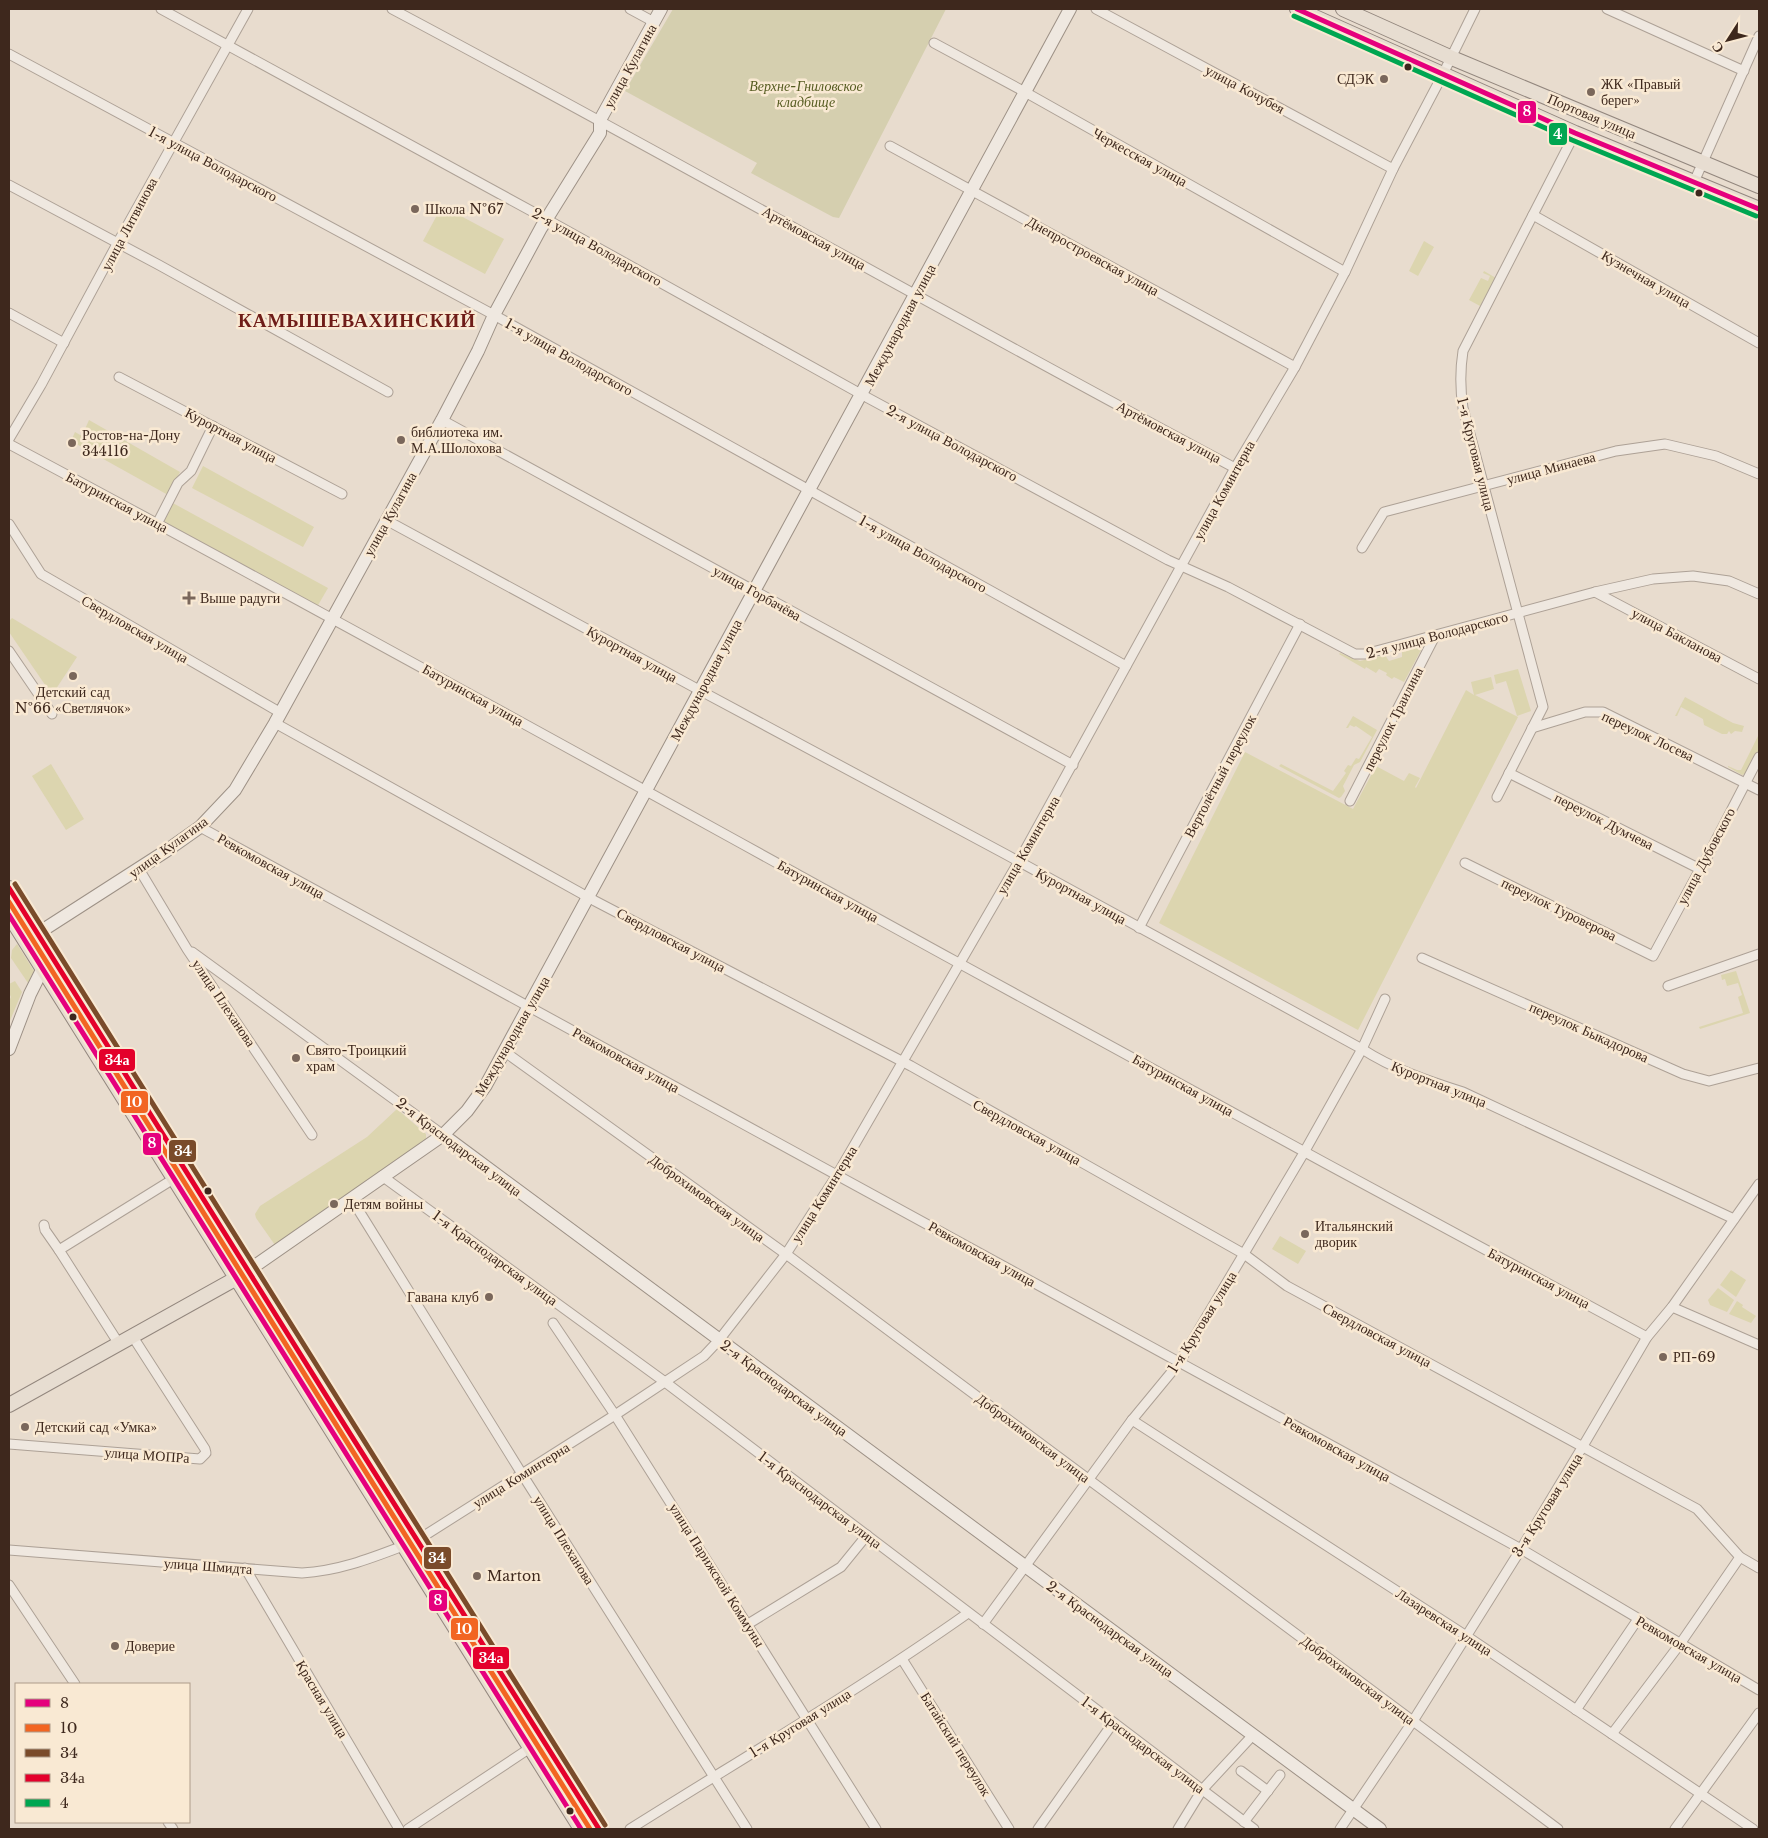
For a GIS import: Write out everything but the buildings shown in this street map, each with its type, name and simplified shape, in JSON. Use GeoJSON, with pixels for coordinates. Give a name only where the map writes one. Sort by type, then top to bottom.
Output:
{"type":"FeatureCollection","features":[{"type":"Feature","properties":{"kind":"main road","name":"Портовая улица"},"geometry":{"type":"LineString","coordinates":[[1297,9],[1575,133],[1759,209]]}},
{"type":"Feature","properties":{"kind":"main road","name":"Портовая улица"},"geometry":{"type":"LineString","coordinates":[[1343,9],[1452,58],[1759,186]]}},
{"type":"Feature","properties":{"kind":"main road"},"geometry":{"type":"LineString","coordinates":[[9,888],[32,937],[43,968],[174,1178],[243,1274],[403,1546],[581,1829]]}},
{"type":"Feature","properties":{"kind":"main road"},"geometry":{"type":"LineString","coordinates":[[9,915],[32,937],[243,1274],[599,1829]]}},
{"type":"Feature","properties":{"kind":"main road"},"geometry":{"type":"LineString","coordinates":[[9,1405],[243,1274]]}},
{"type":"Feature","properties":{"kind":"street","name":"2-я улица Володарского"},"geometry":{"type":"LineString","coordinates":[[160,9],[1168,560],[1182,565],[1360,655],[1595,592],[1653,579],[1693,576],[1729,581],[1759,594]]}},
{"type":"Feature","properties":{"kind":"street","name":"улица Литвинова"},"geometry":{"type":"LineString","coordinates":[[9,439],[41,386],[117,244],[248,9]]}},
{"type":"Feature","properties":{"kind":"street","name":"Артёмовская улица"},"geometry":{"type":"LineString","coordinates":[[392,9],[600,120],[916,295],[1235,468]]}},
{"type":"Feature","properties":{"kind":"street"},"geometry":{"type":"LineString","coordinates":[[630,9],[654,22]]}},
{"type":"Feature","properties":{"kind":"street","name":"улица Кулагина"},"geometry":{"type":"LineString","coordinates":[[32,937],[139,869],[200,827],[235,790],[278,718],[442,420],[478,351],[494,315],[546,219],[600,133],[600,120],[661,9]]}},
{"type":"Feature","properties":{"kind":"street","name":"Международная улица"},"geometry":{"type":"LineString","coordinates":[[243,1274],[443,1135],[467,1112],[486,1085],[1070,9]]}},
{"type":"Feature","properties":{"kind":"street","name":"улица Кочубея"},"geometry":{"type":"LineString","coordinates":[[1096,9],[1393,169]]}},
{"type":"Feature","properties":{"kind":"street","name":"улица Коминтерна"},"geometry":{"type":"LineString","coordinates":[[416,1541],[616,1415],[704,1356],[719,1340],[786,1254],[837,1175],[1019,861],[1235,468],[1295,367],[1345,272],[1393,169],[1452,58],[1475,9]]}},
{"type":"Feature","properties":{"kind":"street"},"geometry":{"type":"LineString","coordinates":[[1607,9],[1744,71]]}},
{"type":"Feature","properties":{"kind":"street"},"geometry":{"type":"LineString","coordinates":[[1694,182],[1759,36]]}},
{"type":"Feature","properties":{"kind":"street","name":"Черкесская улица"},"geometry":{"type":"LineString","coordinates":[[934,43],[1345,272]]}},
{"type":"Feature","properties":{"kind":"street","name":"1-я улица Володарского"},"geometry":{"type":"LineString","coordinates":[[9,54],[173,144],[215,164],[494,315],[809,492],[1126,666]]}},
{"type":"Feature","properties":{"kind":"street","name":"1-я Круговая улица"},"geometry":{"type":"LineString","coordinates":[[1548,723],[1483,486],[1463,408],[1460,384],[1463,350],[1575,133]]}},
{"type":"Feature","properties":{"kind":"street","name":"Днепростроевская улица"},"geometry":{"type":"LineString","coordinates":[[890,146],[1295,367]]}},
{"type":"Feature","properties":{"kind":"street"},"geometry":{"type":"LineString","coordinates":[[9,185],[159,265],[388,392]]}},
{"type":"Feature","properties":{"kind":"street","name":"Кузнечная улица"},"geometry":{"type":"LineString","coordinates":[[1533,215],[1759,343]]}},
{"type":"Feature","properties":{"kind":"street"},"geometry":{"type":"LineString","coordinates":[[9,314],[64,343]]}},
{"type":"Feature","properties":{"kind":"street","name":"Курортная улица"},"geometry":{"type":"LineString","coordinates":[[120,377],[342,494]]}},
{"type":"Feature","properties":{"kind":"street","name":"улица Горбачёва"},"geometry":{"type":"LineString","coordinates":[[442,420],[753,592],[1073,765]]}},
{"type":"Feature","properties":{"kind":"street"},"geometry":{"type":"LineString","coordinates":[[157,524],[178,483],[191,471],[214,426]]}},
{"type":"Feature","properties":{"kind":"street","name":"Батуринская улица"},"geometry":{"type":"LineString","coordinates":[[9,444],[333,618],[959,964],[1647,1337]]}},
{"type":"Feature","properties":{"kind":"street","name":"улица Минаева"},"geometry":{"type":"LineString","coordinates":[[1362,548],[1384,512],[1616,451],[1665,444],[1716,456],[1759,474]]}},
{"type":"Feature","properties":{"kind":"street","name":"Курортная улица"},"geometry":{"type":"LineString","coordinates":[[386,520],[1019,861],[1378,1059],[1427,1080],[1463,1092],[1734,1219]]}},
{"type":"Feature","properties":{"kind":"street","name":"Свердловская улица"},"geometry":{"type":"LineString","coordinates":[[9,524],[41,574],[278,718],[589,897],[903,1062],[1244,1254],[1287,1286],[1697,1509],[1740,1557],[1759,1568]]}},
{"type":"Feature","properties":{"kind":"street","name":"улица Бакланова"},"geometry":{"type":"LineString","coordinates":[[1595,592],[1759,679]]}},
{"type":"Feature","properties":{"kind":"street","name":"Вертолётный переулок"},"geometry":{"type":"LineString","coordinates":[[1139,928],[1300,624]]}},
{"type":"Feature","properties":{"kind":"street","name":"переулок Траилина"},"geometry":{"type":"LineString","coordinates":[[1350,801],[1435,636]]}},
{"type":"Feature","properties":{"kind":"street"},"geometry":{"type":"LineString","coordinates":[[9,651],[52,714]]}},
{"type":"Feature","properties":{"kind":"street"},"geometry":{"type":"LineString","coordinates":[[1497,797],[1543,707]]}},
{"type":"Feature","properties":{"kind":"street","name":"переулок Лосева"},"geometry":{"type":"LineString","coordinates":[[1532,728],[1585,712],[1603,712],[1759,790]]}},
{"type":"Feature","properties":{"kind":"street","name":"улица Дубовского"},"geometry":{"type":"LineString","coordinates":[[1653,956],[1759,757]]}},
{"type":"Feature","properties":{"kind":"street","name":"переулок Думчева"},"geometry":{"type":"LineString","coordinates":[[1509,774],[1700,869]]}},
{"type":"Feature","properties":{"kind":"street","name":"Ревкомовская улица"},"geometry":{"type":"LineString","coordinates":[[200,827],[1520,1549],[1759,1690]]}},
{"type":"Feature","properties":{"kind":"street","name":"переулок Туроверова"},"geometry":{"type":"LineString","coordinates":[[1465,863],[1653,956]]}},
{"type":"Feature","properties":{"kind":"street","name":"улица Плеханова"},"geometry":{"type":"LineString","coordinates":[[139,869],[187,948],[312,1135]]}},
{"type":"Feature","properties":{"kind":"street","name":"2-я Краснодарская улица"},"geometry":{"type":"LineString","coordinates":[[187,948],[399,1102],[1380,1829]]}},
{"type":"Feature","properties":{"kind":"street"},"geometry":{"type":"LineString","coordinates":[[1668,986],[1759,954]]}},
{"type":"Feature","properties":{"kind":"street","name":"переулок Быкадорова"},"geometry":{"type":"LineString","coordinates":[[1422,958],[1690,1076],[1709,1082],[1759,1068]]}},
{"type":"Feature","properties":{"kind":"street"},"geometry":{"type":"LineString","coordinates":[[9,1049],[30,994],[43,968]]}},
{"type":"Feature","properties":{"kind":"street","name":"1-я Круговая улица"},"geometry":{"type":"LineString","coordinates":[[984,1624],[1132,1420],[1179,1363],[1305,1152],[1362,1049],[1385,999]]}},
{"type":"Feature","properties":{"kind":"street","name":"Доброхимовская улица"},"geometry":{"type":"LineString","coordinates":[[505,1052],[786,1254],[1558,1829]]}},
{"type":"Feature","properties":{"kind":"street","name":"1-я Краснодарская улица"},"geometry":{"type":"LineString","coordinates":[[382,1176],[665,1382],[1254,1829]]}},
{"type":"Feature","properties":{"kind":"street"},"geometry":{"type":"LineString","coordinates":[[59,1250],[174,1178]]}},
{"type":"Feature","properties":{"kind":"street","name":"3-я Круговая улица"},"geometry":{"type":"LineString","coordinates":[[1340,1829],[1413,1721],[1583,1446],[1647,1337],[1672,1307],[1759,1184]]}},
{"type":"Feature","properties":{"kind":"street","name":"улица Плеханова"},"geometry":{"type":"LineString","coordinates":[[351,1198],[522,1474],[747,1829]]}},
{"type":"Feature","properties":{"kind":"street"},"geometry":{"type":"LineString","coordinates":[[44,1225],[119,1344]]}},
{"type":"Feature","properties":{"kind":"street"},"geometry":{"type":"LineString","coordinates":[[1672,1307],[1759,1345]]}},
{"type":"Feature","properties":{"kind":"street","name":"улица Парижской Коммуны"},"geometry":{"type":"LineString","coordinates":[[553,1323],[616,1415],[876,1829]]}},
{"type":"Feature","properties":{"kind":"street","name":"улица МОПРа"},"geometry":{"type":"LineString","coordinates":[[9,1444],[200,1459],[204,1457],[205,1449],[133,1337]]}},
{"type":"Feature","properties":{"kind":"street","name":"Лазаревская улица"},"geometry":{"type":"LineString","coordinates":[[1132,1420],[1465,1635],[1753,1829]]}},
{"type":"Feature","properties":{"kind":"street"},"geometry":{"type":"LineString","coordinates":[[748,1624],[841,1567],[867,1535]]}},
{"type":"Feature","properties":{"kind":"street","name":"улица Шмидта"},"geometry":{"type":"LineString","coordinates":[[9,1550],[302,1573],[331,1570],[403,1546]]}},
{"type":"Feature","properties":{"kind":"street"},"geometry":{"type":"LineString","coordinates":[[1612,1734],[1680,1644],[1740,1557]]}},
{"type":"Feature","properties":{"kind":"street","name":"Красная улица"},"geometry":{"type":"LineString","coordinates":[[245,1568],[399,1829]]}},
{"type":"Feature","properties":{"kind":"street"},"geometry":{"type":"LineString","coordinates":[[9,1585],[75,1683]]}},
{"type":"Feature","properties":{"kind":"street","name":"1-я Круговая улица"},"geometry":{"type":"LineString","coordinates":[[630,1829],[807,1719],[968,1613]]}},
{"type":"Feature","properties":{"kind":"street"},"geometry":{"type":"LineString","coordinates":[[1576,1710],[1638,1619]]}},
{"type":"Feature","properties":{"kind":"street","name":"Батайский переулок"},"geometry":{"type":"LineString","coordinates":[[902,1658],[1010,1829]]}},
{"type":"Feature","properties":{"kind":"street"},"geometry":{"type":"LineString","coordinates":[[1674,1829],[1759,1713]]}},
{"type":"Feature","properties":{"kind":"street"},"geometry":{"type":"LineString","coordinates":[[1038,1829],[1114,1723]]}},
{"type":"Feature","properties":{"kind":"street"},"geometry":{"type":"LineString","coordinates":[[1178,1829],[1202,1790],[1253,1735]]}},
{"type":"Feature","properties":{"kind":"street"},"geometry":{"type":"LineString","coordinates":[[408,1829],[530,1748]]}},
{"type":"Feature","properties":{"kind":"street"},"geometry":{"type":"LineString","coordinates":[[1241,1771],[1268,1791]]}},
{"type":"Feature","properties":{"kind":"street"},"geometry":{"type":"LineString","coordinates":[[1244,1822],[1280,1775]]}},
{"type":"Feature","properties":{"kind":"shaded area"},"geometry":{"type":"Polygon","coordinates":[[[442,206],[504,239],[485,274],[423,241],[442,206]]]}},
{"type":"Feature","properties":{"kind":"shaded area"},"geometry":{"type":"Polygon","coordinates":[[[1424,241],[1434,247],[1418,276],[1409,271],[1424,241]]]}},
{"type":"Feature","properties":{"kind":"shaded area"},"geometry":{"type":"Polygon","coordinates":[[[1484,271],[1496,278],[1480,306],[1469,300],[1481,278],[1488,281],[1490,276],[1483,273],[1484,271]]]}},
{"type":"Feature","properties":{"kind":"shaded area"},"geometry":{"type":"Polygon","coordinates":[[[89,420],[180,472],[168,495],[71,441],[75,432],[82,436],[89,420]]]}},
{"type":"Feature","properties":{"kind":"shaded area"},"geometry":{"type":"Polygon","coordinates":[[[203,466],[314,527],[303,547],[192,488],[203,466]]]}},
{"type":"Feature","properties":{"kind":"shaded area"},"geometry":{"type":"Polygon","coordinates":[[[171,502],[328,588],[317,607],[160,523],[171,502]]]}},
{"type":"Feature","properties":{"kind":"shaded area"},"geometry":{"type":"Polygon","coordinates":[[[12,618],[77,657],[52,695],[9,632],[9,621],[12,618]]]}},
{"type":"Feature","properties":{"kind":"shaded area"},"geometry":{"type":"Polygon","coordinates":[[[1416,648],[1421,650],[1404,682],[1394,677],[1392,679],[1386,675],[1387,673],[1379,669],[1376,673],[1366,667],[1365,669],[1339,654],[1360,661],[1385,655],[1389,661],[1402,657],[1402,651],[1416,648]]]}},
{"type":"Feature","properties":{"kind":"shaded area"},"geometry":{"type":"Polygon","coordinates":[[[1518,669],[1531,711],[1517,716],[1506,681],[1496,684],[1494,675],[1518,669]]]}},
{"type":"Feature","properties":{"kind":"shaded area"},"geometry":{"type":"Polygon","coordinates":[[[1491,677],[1494,689],[1475,695],[1518,717],[1358,1030],[1159,923],[1245,752],[1353,809],[1376,766],[1404,781],[1409,773],[1420,778],[1416,788],[1466,690],[1474,695],[1471,682],[1491,677]]]}},
{"type":"Feature","properties":{"kind":"shaded area"},"geometry":{"type":"Polygon","coordinates":[[[1685,697],[1733,723],[1744,726],[1742,732],[1735,731],[1731,734],[1729,731],[1727,734],[1722,734],[1704,725],[1703,719],[1681,707],[1677,716],[1675,716],[1685,697]]]}},
{"type":"Feature","properties":{"kind":"shaded area"},"geometry":{"type":"Polygon","coordinates":[[[1353,716],[1377,730],[1360,762],[1354,765],[1343,786],[1345,791],[1341,797],[1339,798],[1279,766],[1281,764],[1333,791],[1346,773],[1344,771],[1348,765],[1351,766],[1356,758],[1359,759],[1372,737],[1356,726],[1350,725],[1346,728],[1353,716]]]}},
{"type":"Feature","properties":{"kind":"shaded area"},"geometry":{"type":"Polygon","coordinates":[[[1759,734],[1759,749],[1747,773],[1742,775],[1728,767],[1741,770],[1759,734]]]}},
{"type":"Feature","properties":{"kind":"shaded area"},"geometry":{"type":"Polygon","coordinates":[[[51,764],[84,819],[66,830],[32,776],[51,764]]]}},
{"type":"Feature","properties":{"kind":"shaded area"},"geometry":{"type":"Polygon","coordinates":[[[17,944],[34,971],[28,983],[11,958],[12,950],[17,944]]]}},
{"type":"Feature","properties":{"kind":"shaded area"},"geometry":{"type":"Polygon","coordinates":[[[1736,971],[1750,1013],[1700,1029],[1699,1027],[1743,1013],[1738,997],[1742,995],[1738,983],[1727,986],[1725,979],[1722,980],[1721,975],[1736,971]]]}},
{"type":"Feature","properties":{"kind":"shaded area"},"geometry":{"type":"Polygon","coordinates":[[[15,981],[22,992],[9,1023],[9,1001],[11,997],[9,984],[15,981]]]}},
{"type":"Feature","properties":{"kind":"shaded area"},"geometry":{"type":"Polygon","coordinates":[[[397,1109],[426,1134],[426,1141],[275,1245],[256,1218],[255,1214],[260,1206],[367,1137],[397,1109]]]}},
{"type":"Feature","properties":{"kind":"shaded area"},"geometry":{"type":"Polygon","coordinates":[[[1280,1236],[1306,1251],[1298,1264],[1272,1249],[1280,1236]]]}},
{"type":"Feature","properties":{"kind":"shaded area"},"geometry":{"type":"Polygon","coordinates":[[[1731,1270],[1746,1280],[1736,1297],[1720,1285],[1731,1270]]]}},
{"type":"Feature","properties":{"kind":"shaded area"},"geometry":{"type":"Polygon","coordinates":[[[1718,1288],[1734,1300],[1727,1312],[1710,1305],[1708,1300],[1718,1288]]]}},
{"type":"Feature","properties":{"kind":"shaded area"},"geometry":{"type":"Polygon","coordinates":[[[1737,1301],[1743,1305],[1742,1307],[1756,1316],[1751,1323],[1729,1314],[1737,1301]]]}},
{"type":"Feature","properties":{"kind":"green space","name":"Верхне-Гниловское кладбище"},"geometry":{"type":"Polygon","coordinates":[[[673,9],[946,9],[839,218],[833,217],[751,173],[757,163],[625,91],[673,9]]]}},
{"type":"Feature","properties":{"kind":"transit line","name":"8"},"geometry":{"type":"LineString","coordinates":[[1297,9],[1575,133],[1759,209]]}},
{"type":"Feature","properties":{"kind":"transit line","name":"4"},"geometry":{"type":"LineString","coordinates":[[1294,16],[1572,140],[1756,216]]}},
{"type":"Feature","properties":{"kind":"transit line","name":"34"},"geometry":{"type":"LineString","coordinates":[[15,884],[605,1825]]}},
{"type":"Feature","properties":{"kind":"transit line","name":"34а"},"geometry":{"type":"LineString","coordinates":[[9,888],[599,1829]]}},
{"type":"Feature","properties":{"kind":"transit line","name":"10"},"geometry":{"type":"LineString","coordinates":[[9,902],[590,1829]]}},
{"type":"Feature","properties":{"kind":"transit line","name":"8"},"geometry":{"type":"LineString","coordinates":[[9,915],[581,1829]]}},
{"type":"Feature","properties":{"kind":"place","name":"СДЭК"},"geometry":{"type":"Point","coordinates":[1384,79]}},
{"type":"Feature","properties":{"kind":"place","name":"ЖК «Правый берег»"},"geometry":{"type":"Point","coordinates":[1591,92]}},
{"type":"Feature","properties":{"kind":"place","name":"Школа №67"},"geometry":{"type":"Point","coordinates":[415,209]}},
{"type":"Feature","properties":{"kind":"place","name":"библиотека им. М.А.Шолохова"},"geometry":{"type":"Point","coordinates":[401,440]}},
{"type":"Feature","properties":{"kind":"place","name":"Ростов-на-Дону 344116"},"geometry":{"type":"Point","coordinates":[72,443]}},
{"type":"Feature","properties":{"kind":"place","name":"Выше радуги"},"geometry":{"type":"Point","coordinates":[189,598]}},
{"type":"Feature","properties":{"kind":"place","name":"Детский сад №66 «Светлячок»"},"geometry":{"type":"Point","coordinates":[73,676]}},
{"type":"Feature","properties":{"kind":"place","name":"Свято-Троицкий храм"},"geometry":{"type":"Point","coordinates":[296,1058]}},
{"type":"Feature","properties":{"kind":"place","name":"Детям войны"},"geometry":{"type":"Point","coordinates":[334,1204]}},
{"type":"Feature","properties":{"kind":"place","name":"Итальянский дворик"},"geometry":{"type":"Point","coordinates":[1305,1234]}},
{"type":"Feature","properties":{"kind":"place","name":"Гавана клуб"},"geometry":{"type":"Point","coordinates":[489,1297]}},
{"type":"Feature","properties":{"kind":"place","name":"РП-69"},"geometry":{"type":"Point","coordinates":[1663,1357]}},
{"type":"Feature","properties":{"kind":"place","name":"Детский сад «Умка»"},"geometry":{"type":"Point","coordinates":[25,1427]}},
{"type":"Feature","properties":{"kind":"place","name":"Marton"},"geometry":{"type":"Point","coordinates":[477,1576]}},
{"type":"Feature","properties":{"kind":"place","name":"Доверие"},"geometry":{"type":"Point","coordinates":[115,1646]}},
{"type":"Feature","properties":{"kind":"district","name":"КАМЫШЕВАХИНСКИЙ"},"geometry":{"type":"Point","coordinates":[357,320]}}]}
